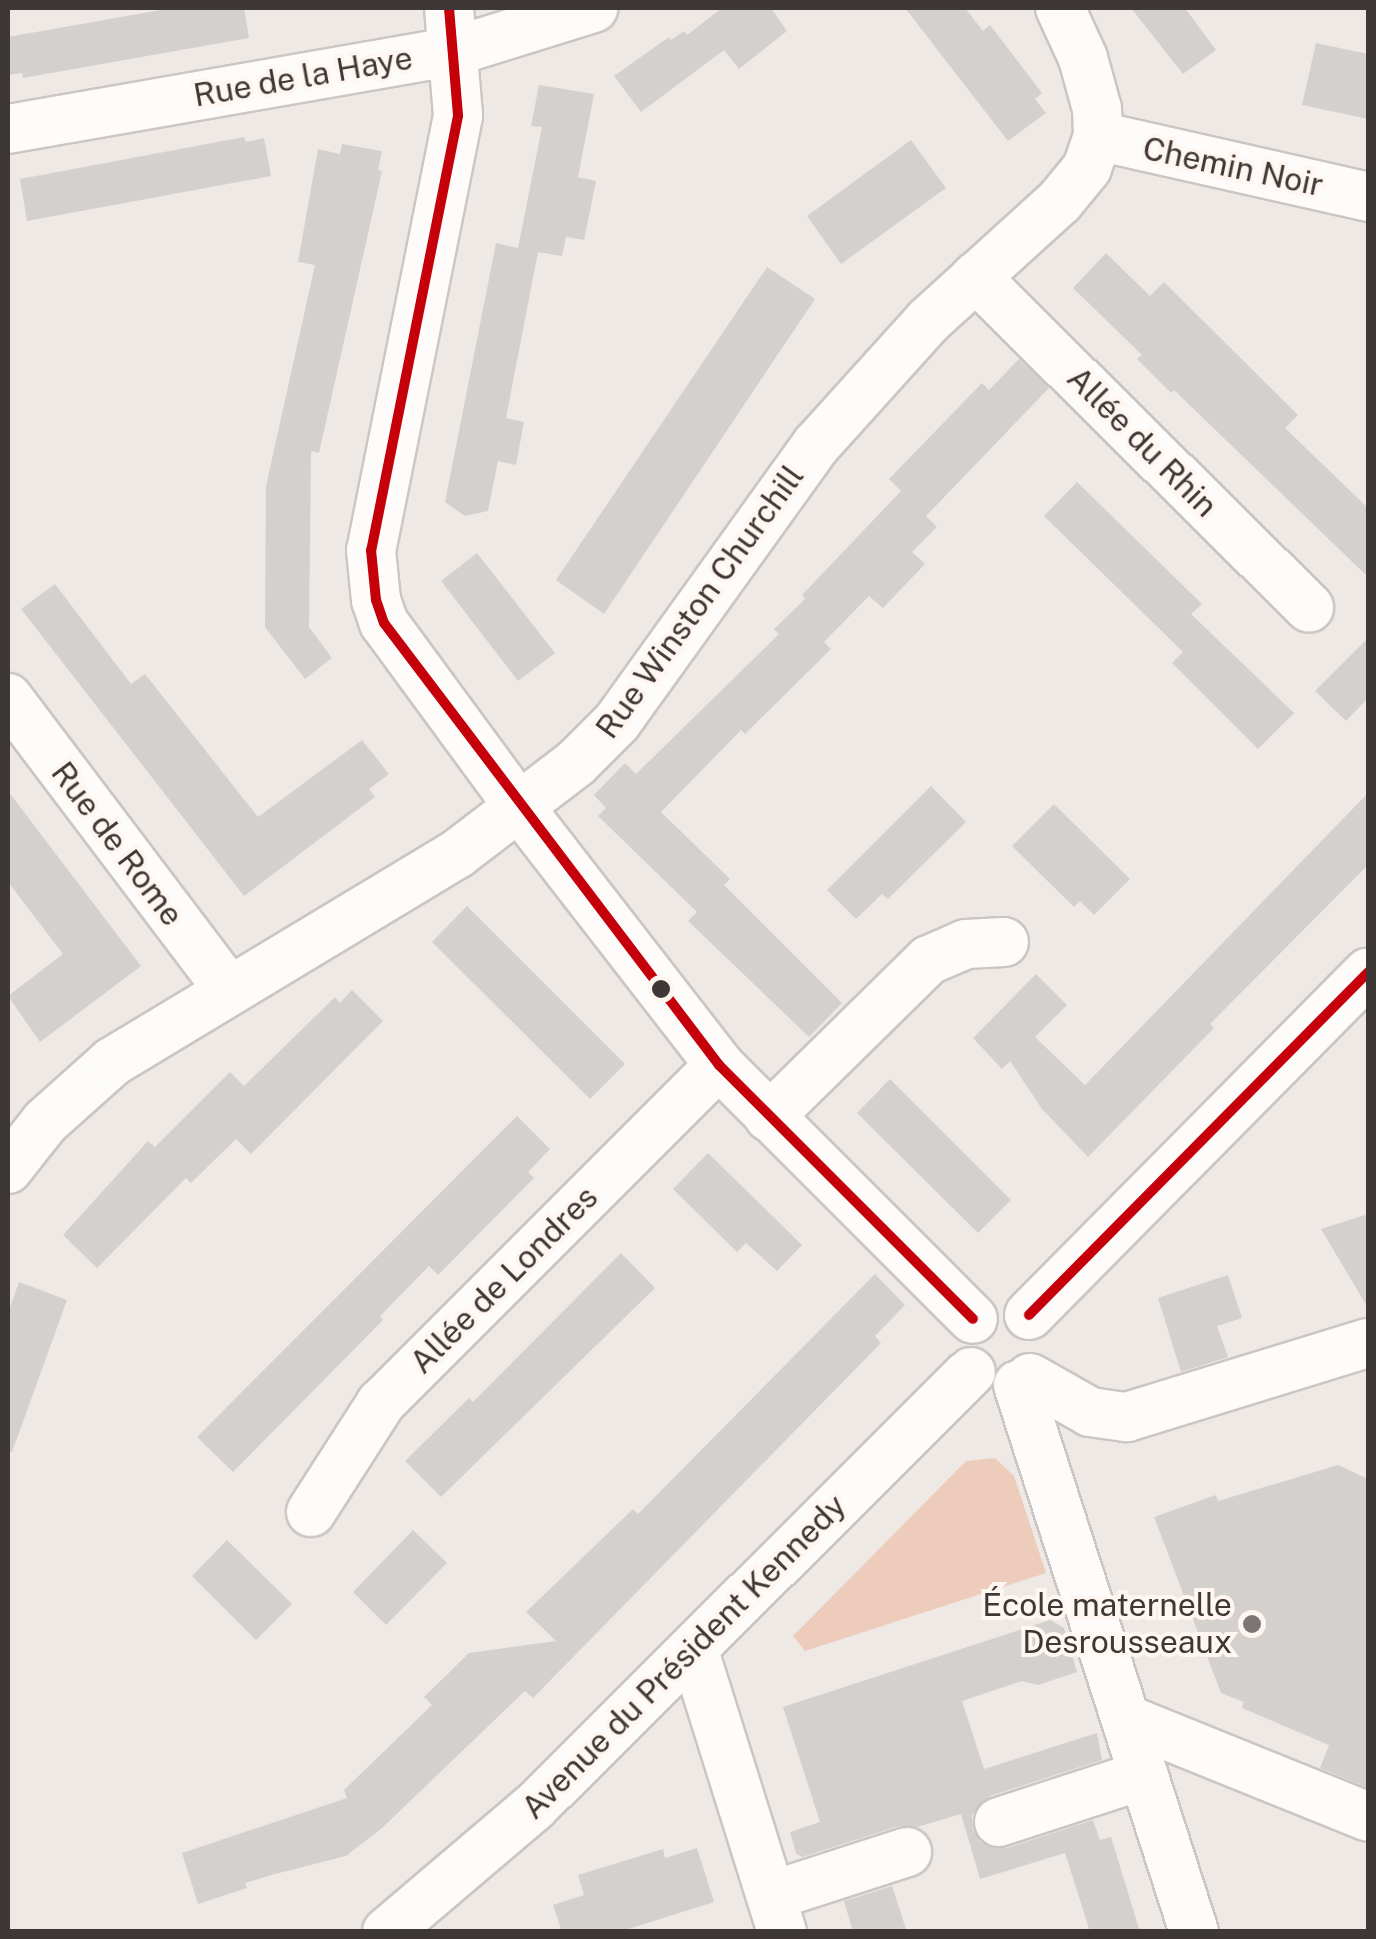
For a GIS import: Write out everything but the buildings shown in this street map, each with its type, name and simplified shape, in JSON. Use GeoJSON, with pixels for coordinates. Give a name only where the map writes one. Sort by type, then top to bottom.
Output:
{"type":"FeatureCollection","features":[{"type":"Feature","properties":{"kind":"street","name":"Rue de la Haye"},"geometry":{"type":"LineString","coordinates":[[8,128],[452,29],[593,8]]}},
{"type":"Feature","properties":{"kind":"street"},"geometry":{"type":"LineString","coordinates":[[1060,8],[1092,84],[1098,136]]}},
{"type":"Feature","properties":{"kind":"street"},"geometry":{"type":"LineString","coordinates":[[452,29],[456,139],[375,527],[371,572],[376,600],[394,641],[719,1065],[973,1319]]}},
{"type":"Feature","properties":{"kind":"street","name":"Chemin Noir"},"geometry":{"type":"LineString","coordinates":[[1098,136],[1368,197]]}},
{"type":"Feature","properties":{"kind":"street","name":"Rue Winston Churchill"},"geometry":{"type":"LineString","coordinates":[[8,1168],[45,1122],[112,1062],[435,868],[576,763],[617,722],[817,444],[884,368],[1074,186],[1087,168],[1098,136]]}},
{"type":"Feature","properties":{"kind":"street","name":"Allée du Rhin"},"geometry":{"type":"LineString","coordinates":[[975,277],[1309,607]]}},
{"type":"Feature","properties":{"kind":"street","name":"Rue de Rome"},"geometry":{"type":"LineString","coordinates":[[8,698],[228,989]]}},
{"type":"Feature","properties":{"kind":"street"},"geometry":{"type":"LineString","coordinates":[[769,1117],[928,960],[966,944],[1004,942]]}},
{"type":"Feature","properties":{"kind":"street"},"geometry":{"type":"LineString","coordinates":[[1028,1314],[1368,972]]}},
{"type":"Feature","properties":{"kind":"street","name":"Allée de Londres"},"geometry":{"type":"LineString","coordinates":[[312,1512],[380,1403],[719,1065]]}},
{"type":"Feature","properties":{"kind":"street"},"geometry":{"type":"LineString","coordinates":[[1194,1932],[1024,1381],[1044,1348],[1040,1329],[1028,1314],[996,1306],[973,1319],[962,1348],[971,1372],[992,1386],[1024,1381],[1090,1412],[1127,1417],[1368,1343]]}},
{"type":"Feature","properties":{"kind":"street","name":"Avenue du Président Kennedy"},"geometry":{"type":"LineString","coordinates":[[387,1932],[496,1842],[694,1651],[971,1372]]}},
{"type":"Feature","properties":{"kind":"street"},"geometry":{"type":"LineString","coordinates":[[694,1651],[776,1914],[907,1852]]}},
{"type":"Feature","properties":{"kind":"street"},"geometry":{"type":"LineString","coordinates":[[1126,1719],[1368,1817]]}},
{"type":"Feature","properties":{"kind":"street"},"geometry":{"type":"LineString","coordinates":[[1000,1822],[1144,1774]]}},
{"type":"Feature","properties":{"kind":"shaded area"},"geometry":{"type":"Polygon","coordinates":[[[995,1458],[1014,1476],[1046,1573],[805,1651],[793,1636],[966,1461],[995,1458]]]}},
{"type":"Feature","properties":{"kind":"transit line"},"geometry":{"type":"LineString","coordinates":[[449,8],[458,116],[371,550],[376,600],[384,623],[719,1065],[973,1319]]}},
{"type":"Feature","properties":{"kind":"transit line"},"geometry":{"type":"LineString","coordinates":[[1029,1315],[1368,973]]}},
{"type":"Feature","properties":{"kind":"place","name":"École maternelle Desrousseaux"},"geometry":{"type":"Point","coordinates":[1252,1624]}}]}
